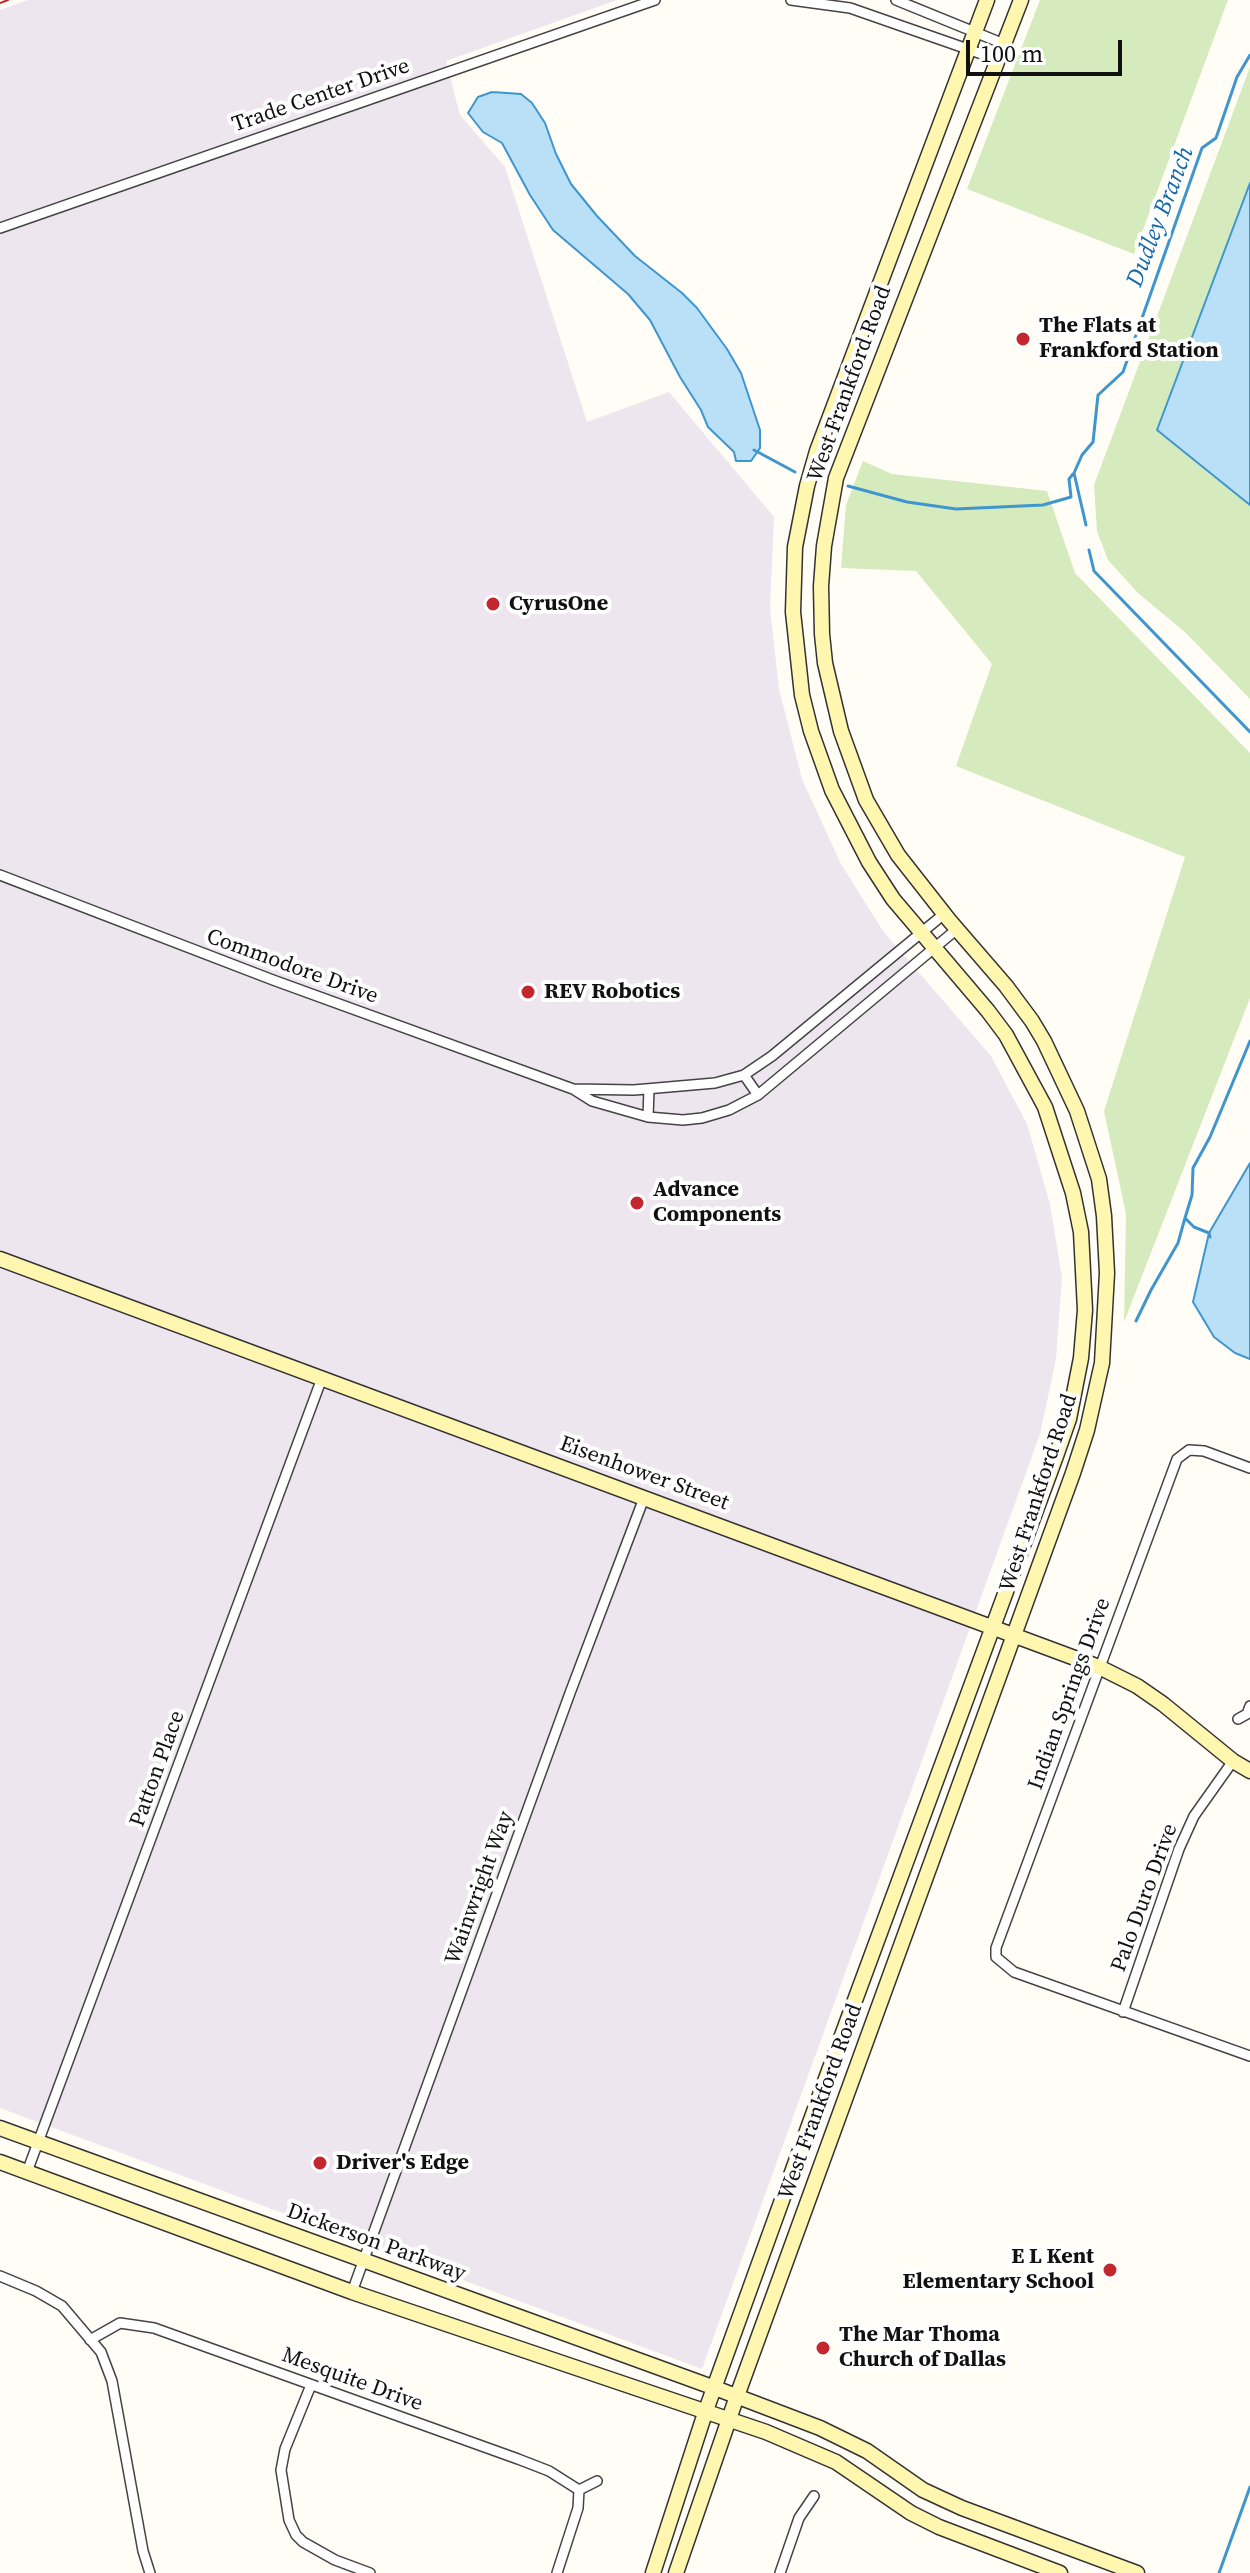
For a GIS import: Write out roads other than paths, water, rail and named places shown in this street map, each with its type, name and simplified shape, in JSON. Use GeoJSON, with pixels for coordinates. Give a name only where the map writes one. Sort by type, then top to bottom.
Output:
{"type":"FeatureCollection","features":[{"type":"Feature","properties":{"kind":"main road","name":"West Frankford Road"},"geometry":{"type":"LineString","coordinates":[[653,2573],[705,2413],[1056,1456],[1069,1419],[1078,1378],[1085,1310],[1081,1232],[1073,1193],[1045,1107],[1006,1035],[893,899],[869,862],[832,790],[811,731],[796,655],[793,583],[800,518],[817,451],[987,0]]}},
{"type":"Feature","properties":{"kind":"main road","name":"West Frankford Road"},"geometry":{"type":"LineString","coordinates":[[676,2573],[737,2396],[1015,1635],[1087,1430],[1102,1363],[1107,1273],[1104,1216],[1099,1179],[1077,1111],[1044,1041],[1006,986],[898,855],[866,800],[841,731],[825,663],[821,586],[826,531],[836,478],[1021,0]]}},
{"type":"Feature","properties":{"kind":"main road","name":"Eisenhower Street"},"geometry":{"type":"LineString","coordinates":[[0,1259],[1099,1667],[1137,1686],[1250,1771]]}},
{"type":"Feature","properties":{"kind":"main road","name":"Dickerson Parkway"},"geometry":{"type":"LineString","coordinates":[[0,2128],[737,2396],[856,2445],[923,2490],[962,2508],[1137,2573]]}},
{"type":"Feature","properties":{"kind":"main road"},"geometry":{"type":"LineString","coordinates":[[0,2162],[352,2292],[779,2437],[836,2462],[911,2513],[939,2527],[1060,2573]]}},
{"type":"Feature","properties":{"kind":"street","name":"Trade Center Drive"},"geometry":{"type":"LineString","coordinates":[[0,228],[655,0]]}},
{"type":"Feature","properties":{"kind":"street"},"geometry":{"type":"LineString","coordinates":[[791,0],[852,4],[999,60]]}},
{"type":"Feature","properties":{"kind":"street"},"geometry":{"type":"LineString","coordinates":[[896,0],[1004,44]]}},
{"type":"Feature","properties":{"kind":"street","name":"Commodore Drive"},"geometry":{"type":"LineString","coordinates":[[0,875],[573,1089],[592,1101],[648,1117],[683,1120],[729,1110],[758,1095],[957,929]]}},
{"type":"Feature","properties":{"kind":"street","name":"Commodore Drive"},"geometry":{"type":"LineString","coordinates":[[573,1089],[649,1089],[715,1083],[744,1075],[772,1056],[944,914]]}},
{"type":"Feature","properties":{"kind":"street"},"geometry":{"type":"LineString","coordinates":[[744,1075],[758,1095]]}},
{"type":"Feature","properties":{"kind":"street"},"geometry":{"type":"LineString","coordinates":[[648,1117],[649,1089]]}},
{"type":"Feature","properties":{"kind":"street","name":"Patton Place"},"geometry":{"type":"LineString","coordinates":[[27,2172],[322,1378]]}},
{"type":"Feature","properties":{"kind":"street","name":"Indian Springs Drive"},"geometry":{"type":"LineString","coordinates":[[1123,2012],[1014,1972],[996,1957],[996,1948],[1177,1459],[1189,1450],[1204,1451],[1250,1468]]}},
{"type":"Feature","properties":{"kind":"street","name":"Wainwright Way"},"geometry":{"type":"LineString","coordinates":[[352,2292],[644,1498]]}},
{"type":"Feature","properties":{"kind":"street"},"geometry":{"type":"LineString","coordinates":[[1238,1719],[1247,1714],[1250,1706]]}},
{"type":"Feature","properties":{"kind":"street","name":"Palo Duro Drive"},"geometry":{"type":"LineString","coordinates":[[1123,2012],[1179,1849],[1194,1816],[1233,1761]]}},
{"type":"Feature","properties":{"kind":"street"},"geometry":{"type":"LineString","coordinates":[[1123,2012],[1250,2056]]}},
{"type":"Feature","properties":{"kind":"street"},"geometry":{"type":"LineString","coordinates":[[0,2276],[62,2306],[101,2352],[112,2381],[143,2551],[150,2573]]}},
{"type":"Feature","properties":{"kind":"street","name":"Mesquite Drive"},"geometry":{"type":"LineString","coordinates":[[90,2340],[120,2323],[154,2328],[518,2459],[569,2482],[579,2490]]}},
{"type":"Feature","properties":{"kind":"street"},"geometry":{"type":"LineString","coordinates":[[311,2385],[285,2449],[281,2470],[289,2520],[296,2535],[311,2548],[370,2573]]}},
{"type":"Feature","properties":{"kind":"street"},"geometry":{"type":"LineString","coordinates":[[557,2573],[578,2508],[579,2490],[597,2481]]}},
{"type":"Feature","properties":{"kind":"street"},"geometry":{"type":"LineString","coordinates":[[781,2573],[799,2518],[814,2496]]}},
{"type":"Feature","properties":{"kind":"water"},"geometry":{"type":"Polygon","coordinates":[[[492,92],[521,94],[532,103],[545,123],[571,184],[635,256],[697,308],[727,349],[741,373],[760,430],[760,448],[751,461],[736,461],[734,452],[708,427],[650,320],[628,294],[553,230],[502,143],[483,132],[468,113],[478,97],[492,92]]]}},
{"type":"Feature","properties":{"kind":"water"},"geometry":{"type":"Polygon","coordinates":[[[1250,183],[1250,505],[1157,430],[1250,183]]]}},
{"type":"Feature","properties":{"kind":"water"},"geometry":{"type":"Polygon","coordinates":[[[1250,1163],[1250,1359],[1235,1353],[1214,1337],[1193,1302],[1209,1233],[1250,1163]]]}},
{"type":"Feature","properties":{"kind":"waterway","name":"Dudley Branch"},"geometry":{"type":"LineString","coordinates":[[1086,525],[1074,473],[1082,455],[1093,442],[1098,395],[1123,372],[1202,148],[1216,138],[1237,77],[1250,55]]}},
{"type":"Feature","properties":{"kind":"waterway"},"geometry":{"type":"LineString","coordinates":[[754,450],[795,472]]}},
{"type":"Feature","properties":{"kind":"waterway"},"geometry":{"type":"LineString","coordinates":[[848,486],[907,502],[956,509],[1043,505],[1071,497],[1069,479],[1073,474]]}},
{"type":"Feature","properties":{"kind":"waterway","name":"Dudley Branch"},"geometry":{"type":"LineString","coordinates":[[1089,550],[1094,571],[1250,732]]}},
{"type":"Feature","properties":{"kind":"waterway","name":"Dudley Branch"},"geometry":{"type":"LineString","coordinates":[[1210,1237],[1209,1233],[1194,1227],[1185,1218],[1192,1195],[1193,1168],[1210,1137],[1250,1041]]}},
{"type":"Feature","properties":{"kind":"waterway"},"geometry":{"type":"LineString","coordinates":[[1136,1321],[1178,1243],[1185,1218]]}},
{"type":"Feature","properties":{"kind":"waterway","name":"Dudley Branch"},"geometry":{"type":"LineString","coordinates":[[1219,2573],[1250,2487]]}},
{"type":"Feature","properties":{"kind":"tram line"},"geometry":{"type":"LineString","coordinates":[[0,3],[8,0]]}},
{"type":"Feature","properties":{"kind":"place","name":"The Flats at Frankford Station"},"geometry":{"type":"Point","coordinates":[1023,339]}},
{"type":"Feature","properties":{"kind":"place","name":"CyrusOne"},"geometry":{"type":"Point","coordinates":[493,604]}},
{"type":"Feature","properties":{"kind":"place","name":"REV Robotics"},"geometry":{"type":"Point","coordinates":[528,992]}},
{"type":"Feature","properties":{"kind":"place","name":"Advance Components"},"geometry":{"type":"Point","coordinates":[637,1203]}},
{"type":"Feature","properties":{"kind":"place","name":"Driver's Edge"},"geometry":{"type":"Point","coordinates":[320,2163]}},
{"type":"Feature","properties":{"kind":"place","name":"E L Kent Elementary School"},"geometry":{"type":"Point","coordinates":[1110,2270]}},
{"type":"Feature","properties":{"kind":"place","name":"The Mar Thoma Church of Dallas"},"geometry":{"type":"Point","coordinates":[823,2348]}}]}
